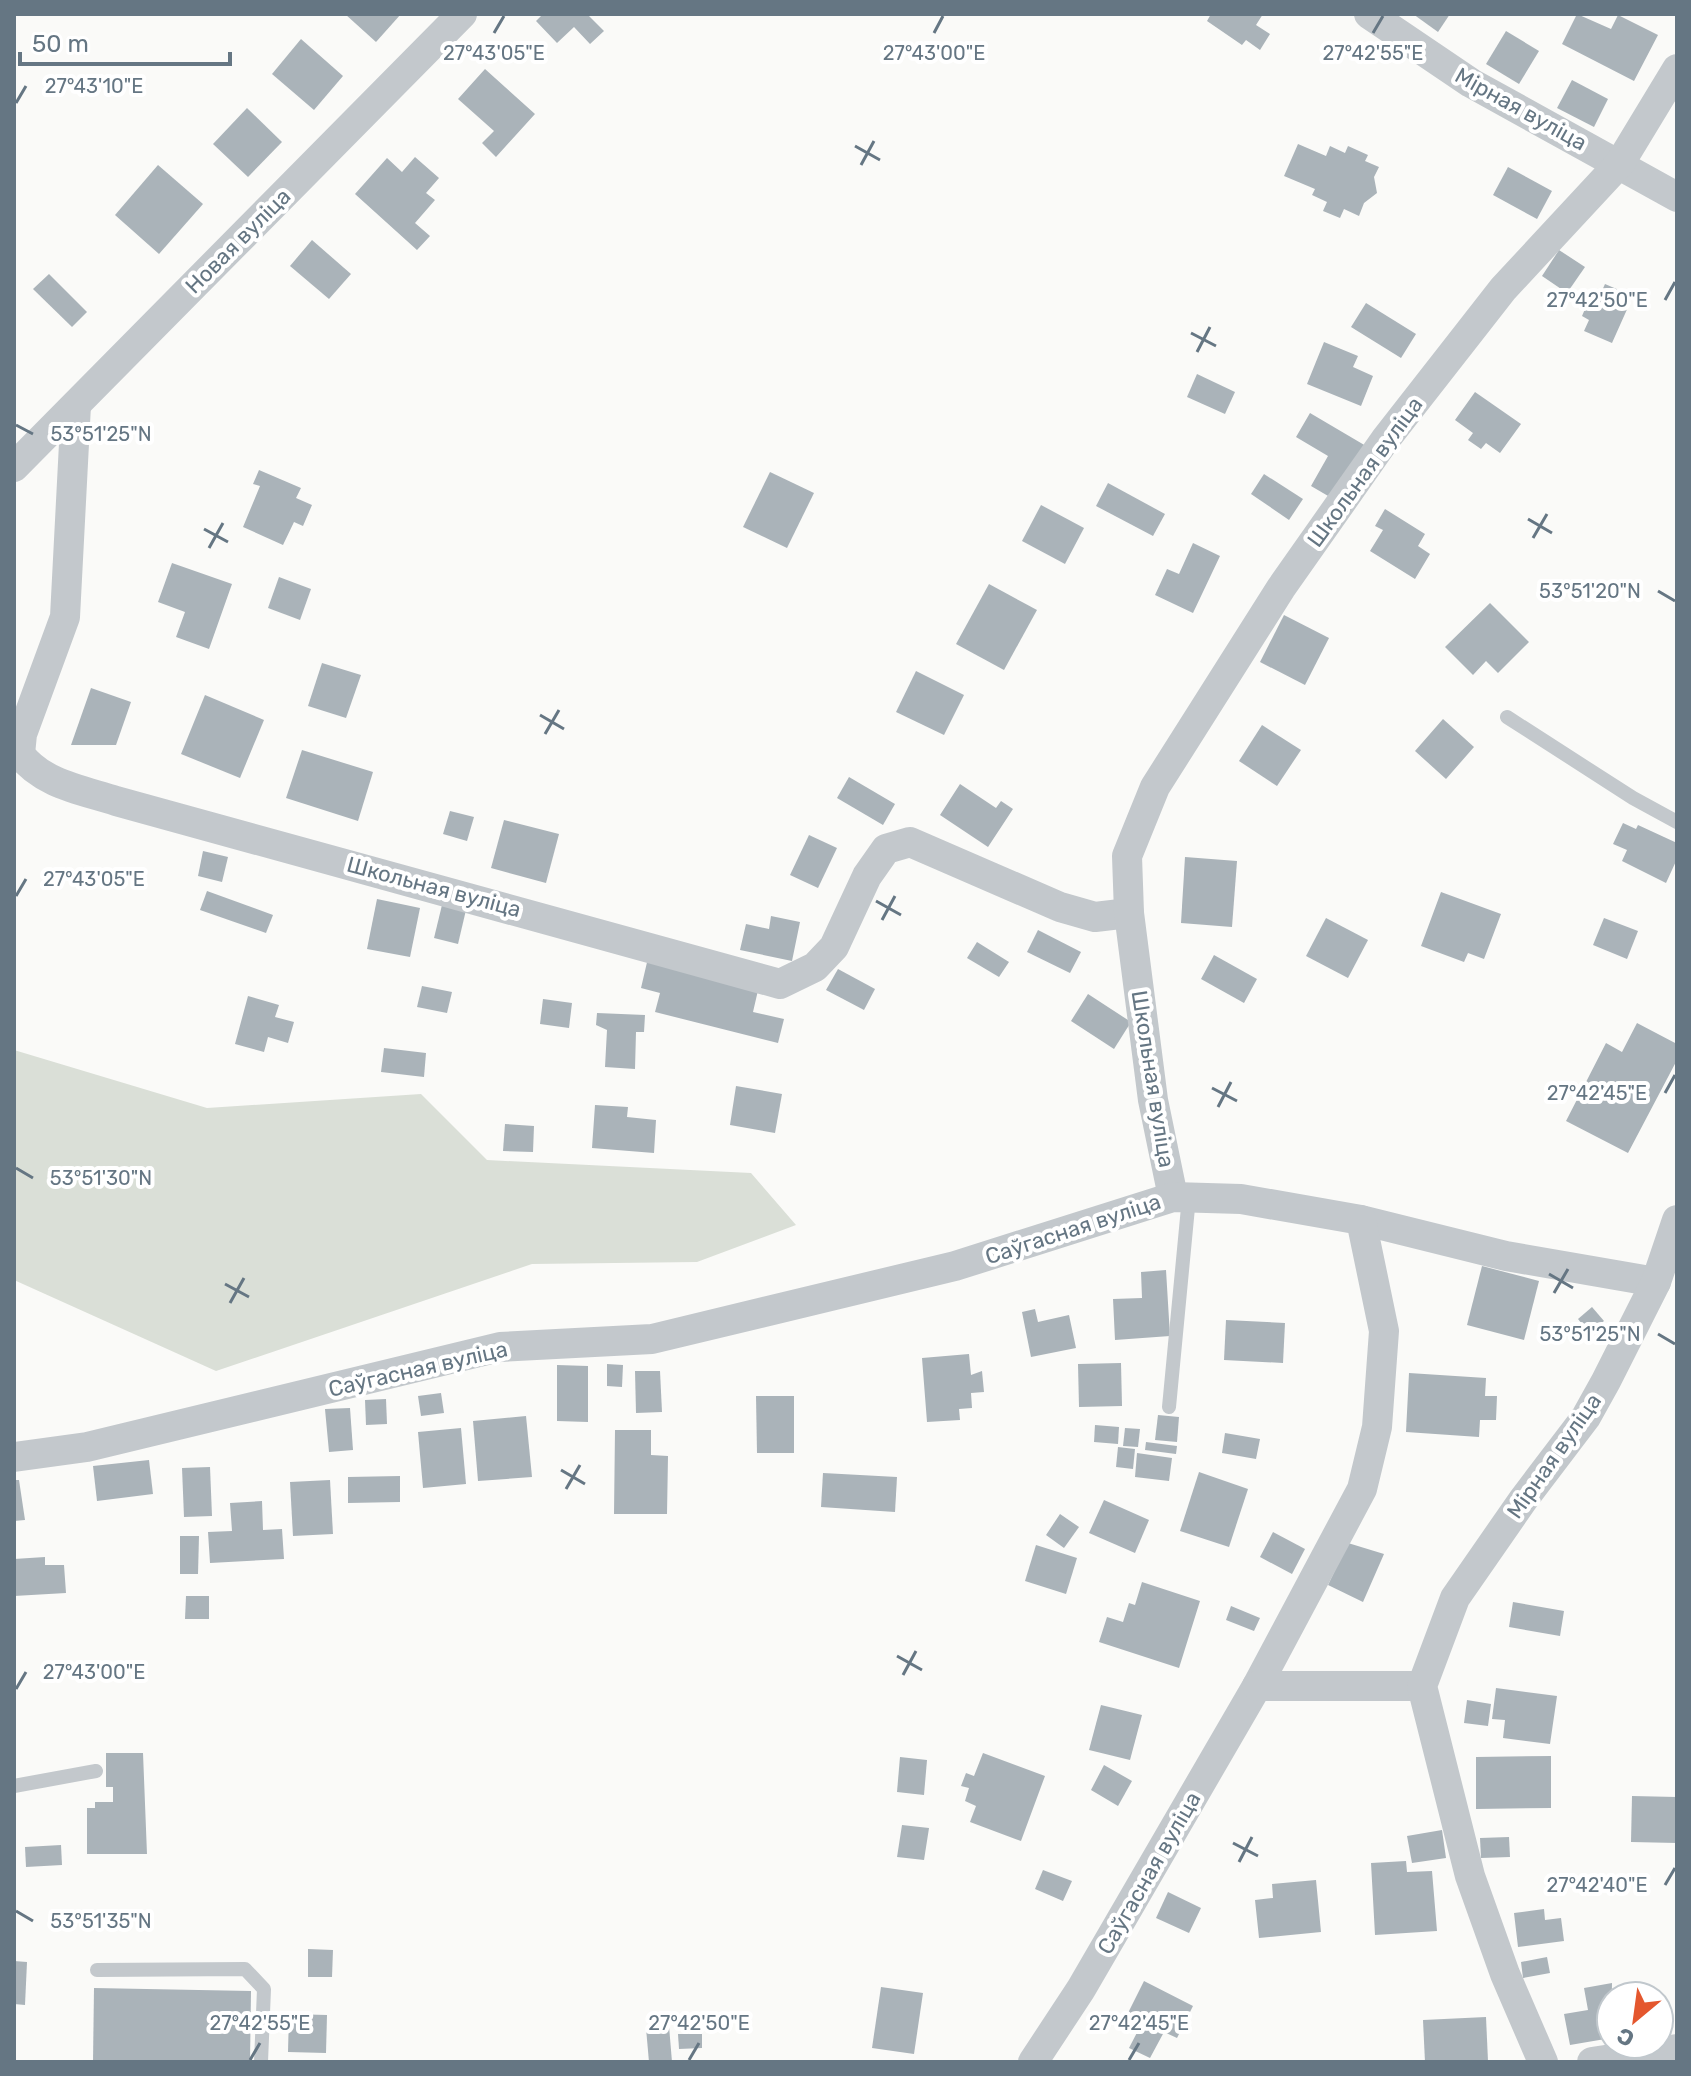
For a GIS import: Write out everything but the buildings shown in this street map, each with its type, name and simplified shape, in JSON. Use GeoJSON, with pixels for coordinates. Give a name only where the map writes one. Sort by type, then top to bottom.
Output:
{"type":"FeatureCollection","features":[{"type":"Feature","properties":{"kind":"street","name":"Новая вуліца"},"geometry":{"type":"LineString","coordinates":[[14,467],[462,14]]}},
{"type":"Feature","properties":{"kind":"street","name":"Мірная вуліца"},"geometry":{"type":"LineString","coordinates":[[1369,14],[1471,83],[1677,197]]}},
{"type":"Feature","properties":{"kind":"street","name":"Школьная вуліца"},"geometry":{"type":"LineString","coordinates":[[1181,1197],[1153,1100],[1129,913],[1127,856],[1155,787],[1281,588],[1385,440],[1503,289],[1620,163],[1677,69]]}},
{"type":"Feature","properties":{"kind":"street","name":"Школьная вуліца"},"geometry":{"type":"LineString","coordinates":[[76,405],[65,617],[22,734],[20,754],[30,768],[47,778],[116,801],[780,984],[815,967],[834,947],[867,876],[886,849],[910,842],[1060,907],[1095,917],[1129,913]]}},
{"type":"Feature","properties":{"kind":"street","name":"Саўгасная вуліца"},"geometry":{"type":"LineString","coordinates":[[14,1457],[87,1447],[500,1347],[652,1339],[955,1266],[1181,1197],[1241,1199],[1361,1220],[1384,1331],[1377,1427],[1362,1489],[1257,1686],[1081,1989],[1033,2062]]}},
{"type":"Feature","properties":{"kind":"street"},"geometry":{"type":"LineString","coordinates":[[1361,1220],[1506,1256],[1656,1282]]}},
{"type":"Feature","properties":{"kind":"street","name":"Мірная вуліца"},"geometry":{"type":"LineString","coordinates":[[1422,1686],[1455,1598],[1499,1533],[1586,1417],[1656,1282],[1677,1220]]}},
{"type":"Feature","properties":{"kind":"street"},"geometry":{"type":"LineString","coordinates":[[1257,1686],[1422,1686],[1470,1876],[1505,1974],[1543,2062]]}},
{"type":"Feature","properties":{"kind":"street"},"geometry":{"type":"LineString","coordinates":[[1592,2062],[1677,2049]]}},
{"type":"Feature","properties":{"kind":"lane"},"geometry":{"type":"LineString","coordinates":[[1507,717],[1633,798],[1677,822]]}},
{"type":"Feature","properties":{"kind":"lane"},"geometry":{"type":"LineString","coordinates":[[1169,1407],[1181,1197]]}},
{"type":"Feature","properties":{"kind":"lane"},"geometry":{"type":"LineString","coordinates":[[14,1786],[96,1771]]}},
{"type":"Feature","properties":{"kind":"lane"},"geometry":{"type":"LineString","coordinates":[[97,1970],[245,1969],[264,1989],[261,2062]]}},
{"type":"Feature","properties":{"kind":"shaded area"},"geometry":{"type":"Polygon","coordinates":[[[14,1050],[207,1108],[421,1094],[487,1160],[751,1173],[796,1225],[697,1262],[532,1264],[216,1371],[14,1280],[14,1050]]]}}]}
